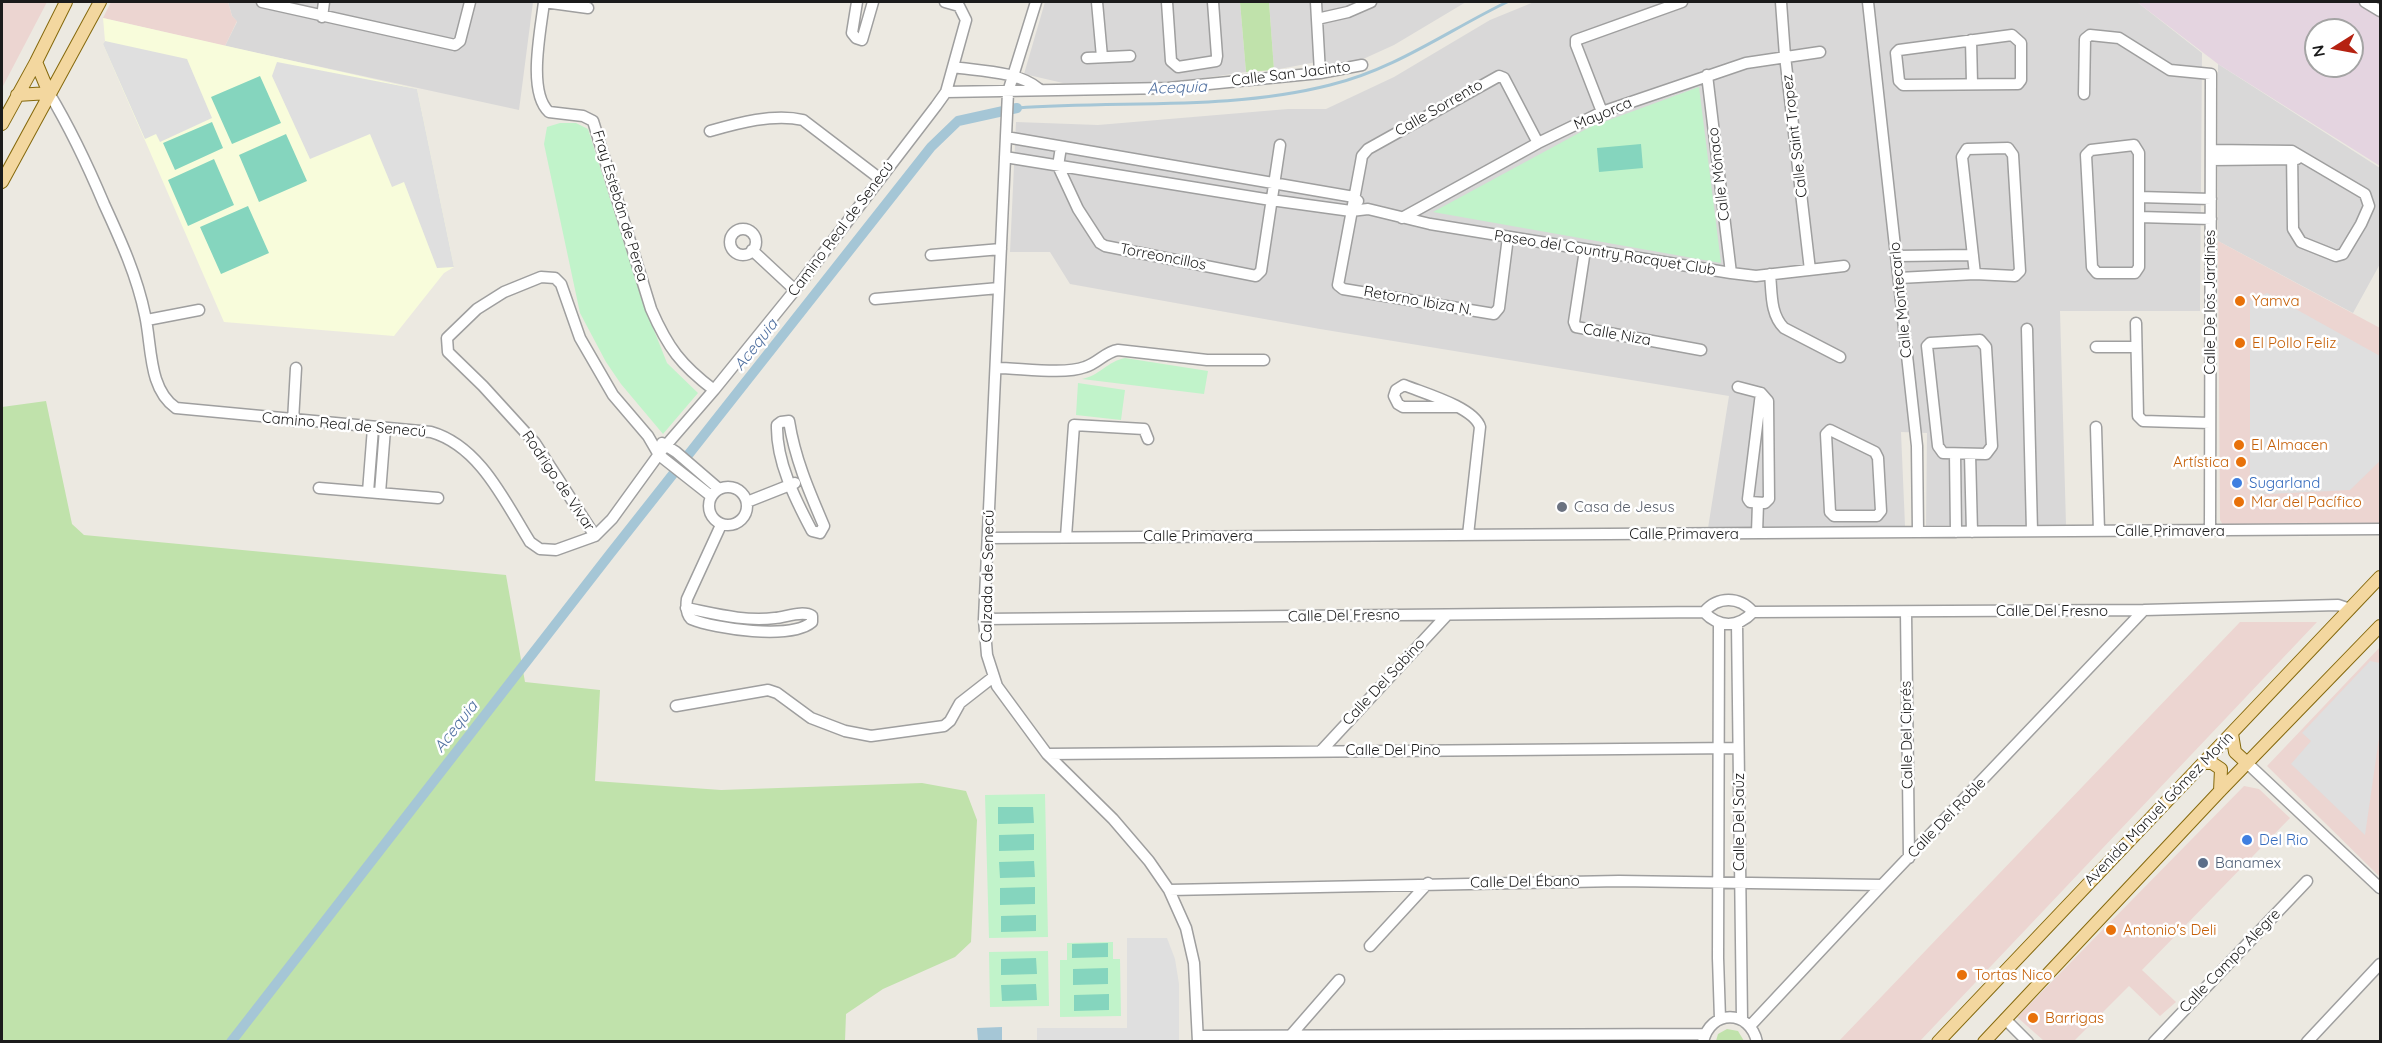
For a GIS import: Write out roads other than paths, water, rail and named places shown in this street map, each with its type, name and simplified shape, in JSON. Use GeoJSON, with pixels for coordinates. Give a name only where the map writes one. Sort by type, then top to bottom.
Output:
{"type":"FeatureCollection","features":[{"type":"Feature","properties":{"kind":"main road"},"geometry":{"type":"LineString","coordinates":[[2,124],[66,2]]}},
{"type":"Feature","properties":{"kind":"main road"},"geometry":{"type":"LineString","coordinates":[[2,182],[100,2]]}},
{"type":"Feature","properties":{"kind":"main road"},"geometry":{"type":"LineString","coordinates":[[36,62],[49,93]]}},
{"type":"Feature","properties":{"kind":"main road"},"geometry":{"type":"LineString","coordinates":[[17,95],[49,93]]}},
{"type":"Feature","properties":{"kind":"main road","name":"Avenida Manuel Gómez Morín"},"geometry":{"type":"LineString","coordinates":[[1938,1041],[2380,577]]}},
{"type":"Feature","properties":{"kind":"main road","name":"Avenida Manuel Gómez Morín"},"geometry":{"type":"LineString","coordinates":[[1984,1041],[2220,791],[2380,626]]}},
{"type":"Feature","properties":{"kind":"main road"},"geometry":{"type":"LineString","coordinates":[[2232,734],[2235,752],[2247,764]]}},
{"type":"Feature","properties":{"kind":"main road"},"geometry":{"type":"LineString","coordinates":[[2204,763],[2212,763],[2221,769],[2220,791]]}},
{"type":"Feature","properties":{"kind":"street"},"geometry":{"type":"LineString","coordinates":[[262,2],[455,45],[460,41],[470,2]]}},
{"type":"Feature","properties":{"kind":"street"},"geometry":{"type":"LineString","coordinates":[[322,16],[324,2]]}},
{"type":"Feature","properties":{"kind":"street"},"geometry":{"type":"LineString","coordinates":[[544,2],[588,8]]}},
{"type":"Feature","properties":{"kind":"street","name":"Fray Estebán de Perea"},"geometry":{"type":"LineString","coordinates":[[544,2],[537,67],[541,102],[549,112],[583,116],[593,121],[651,309],[660,331],[682,364],[714,390]]}},
{"type":"Feature","properties":{"kind":"street"},"geometry":{"type":"LineString","coordinates":[[857,2],[852,33],[854,37],[862,40],[873,2]]}},
{"type":"Feature","properties":{"kind":"street","name":"Camino Real de Senecú"},"geometry":{"type":"LineString","coordinates":[[49,93],[93,179],[133,268],[147,321],[157,385],[169,404],[176,408],[293,421],[431,432],[446,436],[458,444],[486,473],[530,542],[540,549],[556,550],[595,536],[612,519],[663,450],[795,290],[945,92],[966,20],[959,6],[945,2]]}},
{"type":"Feature","properties":{"kind":"street","name":"Calzada de Senecú"},"geometry":{"type":"LineString","coordinates":[[1036,2],[1008,92],[984,620],[987,655],[992,678],[1047,754],[1113,819],[1149,861],[1169,890],[1186,928],[1194,963],[1198,1039]]}},
{"type":"Feature","properties":{"kind":"street"},"geometry":{"type":"LineString","coordinates":[[1097,2],[1102,57]]}},
{"type":"Feature","properties":{"kind":"street"},"geometry":{"type":"LineString","coordinates":[[1167,2],[1171,61],[1178,67],[1212,63],[1217,56],[1213,2]]}},
{"type":"Feature","properties":{"kind":"street"},"geometry":{"type":"LineString","coordinates":[[1316,2],[1320,73]]}},
{"type":"Feature","properties":{"kind":"street"},"geometry":{"type":"LineString","coordinates":[[1317,19],[1348,12],[1371,2]]}},
{"type":"Feature","properties":{"kind":"street"},"geometry":{"type":"LineString","coordinates":[[1602,112],[1576,40],[1640,15],[1682,2]]}},
{"type":"Feature","properties":{"kind":"street","name":"Calle Saint Tropez"},"geometry":{"type":"LineString","coordinates":[[1781,2],[1785,56],[1810,270]]}},
{"type":"Feature","properties":{"kind":"street","name":"Calle Montecarlo"},"geometry":{"type":"LineString","coordinates":[[1868,2],[1917,446],[1918,532]]}},
{"type":"Feature","properties":{"kind":"street"},"geometry":{"type":"LineString","coordinates":[[2365,2],[2380,11]]}},
{"type":"Feature","properties":{"kind":"street"},"geometry":{"type":"LineString","coordinates":[[2012,35],[2021,43],[2021,80],[2018,84],[1903,85],[1899,81],[1897,67],[1896,53],[1899,50],[2012,35]]}},
{"type":"Feature","properties":{"kind":"street","name":"Calle De los Jardines"},"geometry":{"type":"LineString","coordinates":[[2084,94],[2085,39],[2090,35],[2119,38],[2170,70],[2211,74],[2210,530]]}},
{"type":"Feature","properties":{"kind":"street"},"geometry":{"type":"LineString","coordinates":[[1971,40],[1972,83]]}},
{"type":"Feature","properties":{"kind":"street","name":"Mayorca"},"geometry":{"type":"LineString","coordinates":[[1402,218],[1538,143],[1602,112],[1746,63],[1820,51]]}},
{"type":"Feature","properties":{"kind":"street"},"geometry":{"type":"LineString","coordinates":[[1087,58],[1130,56]]}},
{"type":"Feature","properties":{"kind":"street"},"geometry":{"type":"LineString","coordinates":[[1190,65],[1192,86]]}},
{"type":"Feature","properties":{"kind":"street","name":"Calle San Jacinto"},"geometry":{"type":"LineString","coordinates":[[945,92],[1168,88],[1320,73],[1362,65]]}},
{"type":"Feature","properties":{"kind":"street","name":"Calle San Jacinto"},"geometry":{"type":"LineString","coordinates":[[953,67],[1012,76],[1031,82],[1039,89]]}},
{"type":"Feature","properties":{"kind":"street"},"geometry":{"type":"LineString","coordinates":[[1876,69],[1897,67]]}},
{"type":"Feature","properties":{"kind":"street","name":"Calle Mónaco"},"geometry":{"type":"LineString","coordinates":[[1707,75],[1731,273]]}},
{"type":"Feature","properties":{"kind":"street","name":"Calle Sorrento"},"geometry":{"type":"LineString","coordinates":[[1351,211],[1362,156],[1368,148],[1496,76],[1504,78],[1538,143]]}},
{"type":"Feature","properties":{"kind":"street"},"geometry":{"type":"LineString","coordinates":[[710,131],[738,123],[789,118],[803,120],[879,178]]}},
{"type":"Feature","properties":{"kind":"street","name":"Paseo del Country Racquet Club"},"geometry":{"type":"LineString","coordinates":[[1006,137],[1354,197],[1368,209]]}},
{"type":"Feature","properties":{"kind":"street"},"geometry":{"type":"LineString","coordinates":[[1271,200],[1280,145]]}},
{"type":"Feature","properties":{"kind":"street"},"geometry":{"type":"LineString","coordinates":[[1058,166],[1060,147]]}},
{"type":"Feature","properties":{"kind":"street"},"geometry":{"type":"LineString","coordinates":[[2137,147],[2139,196],[2139,267],[2137,272],[2095,272],[2092,267],[2088,152],[2137,147]]}},
{"type":"Feature","properties":{"kind":"street"},"geometry":{"type":"LineString","coordinates":[[1899,278],[1975,274],[2015,276],[2020,271],[2013,155],[2008,148],[1967,149],[1963,153],[1975,274]]}},
{"type":"Feature","properties":{"kind":"street"},"geometry":{"type":"LineString","coordinates":[[2211,155],[2295,156],[2365,194],[2369,201],[2361,224],[2346,252],[2340,256],[2301,242],[2297,238],[2293,229],[2295,156]]}},
{"type":"Feature","properties":{"kind":"street","name":"Paseo del Country Racquet Club"},"geometry":{"type":"LineString","coordinates":[[1005,157],[1271,200],[1351,211],[1368,209],[1402,218],[1508,237],[1731,273],[1756,276],[1844,266]]}},
{"type":"Feature","properties":{"kind":"street","name":"Torreoncillos"},"geometry":{"type":"LineString","coordinates":[[1058,166],[1078,209],[1096,239],[1105,246],[1256,276],[1261,271],[1271,200]]}},
{"type":"Feature","properties":{"kind":"street"},"geometry":{"type":"LineString","coordinates":[[2139,196],[2211,199]]}},
{"type":"Feature","properties":{"kind":"street","name":"Retorno Ibiza N."},"geometry":{"type":"LineString","coordinates":[[1351,211],[1337,282],[1340,287],[1494,314],[1499,308],[1508,237]]}},
{"type":"Feature","properties":{"kind":"street"},"geometry":{"type":"LineString","coordinates":[[2139,217],[2211,219]]}},
{"type":"Feature","properties":{"kind":"street"},"geometry":{"type":"LineString","coordinates":[[931,255],[1001,249]]}},
{"type":"Feature","properties":{"kind":"street"},"geometry":{"type":"LineString","coordinates":[[752,250],[795,290]]}},
{"type":"Feature","properties":{"kind":"street","name":"Calle Niza"},"geometry":{"type":"LineString","coordinates":[[1585,250],[1574,322],[1579,330],[1701,350]]}},
{"type":"Feature","properties":{"kind":"street"},"geometry":{"type":"LineString","coordinates":[[1943,255],[1945,276]]}},
{"type":"Feature","properties":{"kind":"street"},"geometry":{"type":"LineString","coordinates":[[1897,256],[1973,255]]}},
{"type":"Feature","properties":{"kind":"street"},"geometry":{"type":"LineString","coordinates":[[1770,274],[1773,308],[1784,328],[1840,357]]}},
{"type":"Feature","properties":{"kind":"street","name":"Rodrigo de Vivar"},"geometry":{"type":"LineString","coordinates":[[595,536],[535,443],[483,386],[452,357],[446,348],[447,338],[477,309],[504,292],[541,277],[555,278],[561,284],[580,338],[595,367],[613,395],[663,450]]}},
{"type":"Feature","properties":{"kind":"street"},"geometry":{"type":"LineString","coordinates":[[875,299],[999,288]]}},
{"type":"Feature","properties":{"kind":"street"},"geometry":{"type":"LineString","coordinates":[[147,321],[199,310]]}},
{"type":"Feature","properties":{"kind":"street"},"geometry":{"type":"LineString","coordinates":[[2136,323],[2136,412],[2140,419],[2143,421],[2210,423]]}},
{"type":"Feature","properties":{"kind":"street"},"geometry":{"type":"LineString","coordinates":[[2027,329],[2032,531]]}},
{"type":"Feature","properties":{"kind":"street"},"geometry":{"type":"LineString","coordinates":[[1980,340],[1986,347],[1992,446],[1986,454],[1955,454],[1943,453],[1938,446],[1926,350],[1930,343],[1980,340]]}},
{"type":"Feature","properties":{"kind":"street"},"geometry":{"type":"LineString","coordinates":[[2096,347],[2136,347]]}},
{"type":"Feature","properties":{"kind":"street"},"geometry":{"type":"LineString","coordinates":[[996,368],[1072,371],[1088,367],[1105,354],[1118,350],[1206,360],[1264,360]]}},
{"type":"Feature","properties":{"kind":"street"},"geometry":{"type":"LineString","coordinates":[[293,421],[296,368]]}},
{"type":"Feature","properties":{"kind":"street"},"geometry":{"type":"LineString","coordinates":[[1458,407],[1403,407],[1398,404],[1394,396],[1396,390],[1404,385],[1458,407],[1476,418],[1480,427],[1468,535]]}},
{"type":"Feature","properties":{"kind":"street"},"geometry":{"type":"LineString","coordinates":[[1738,387],[1761,393],[1768,401],[1769,499],[1765,503],[1750,502],[1748,499],[1761,393]]}},
{"type":"Feature","properties":{"kind":"street"},"geometry":{"type":"LineString","coordinates":[[789,421],[793,445],[804,481],[824,526],[820,533],[812,531],[790,485],[777,429],[781,422],[789,421]]}},
{"type":"Feature","properties":{"kind":"street"},"geometry":{"type":"LineString","coordinates":[[1066,537],[1074,425],[1144,429],[1148,439]]}},
{"type":"Feature","properties":{"kind":"street"},"geometry":{"type":"LineString","coordinates":[[2096,427],[2099,531]]}},
{"type":"Feature","properties":{"kind":"street"},"geometry":{"type":"LineString","coordinates":[[368,492],[373,428]]}},
{"type":"Feature","properties":{"kind":"street"},"geometry":{"type":"LineString","coordinates":[[380,493],[385,429]]}},
{"type":"Feature","properties":{"kind":"street"},"geometry":{"type":"LineString","coordinates":[[1830,430],[1875,452],[1880,463],[1881,513],[1877,516],[1856,516],[1834,516],[1830,512],[1826,434],[1830,430]]}},
{"type":"Feature","properties":{"kind":"street"},"geometry":{"type":"LineString","coordinates":[[663,450],[676,452],[694,466],[715,492]]}},
{"type":"Feature","properties":{"kind":"street"},"geometry":{"type":"LineString","coordinates":[[663,450],[669,463],[686,476],[715,492],[735,489],[744,495],[747,511],[741,520],[732,525],[721,525],[710,513],[709,501],[715,492]]}},
{"type":"Feature","properties":{"kind":"street"},"geometry":{"type":"LineString","coordinates":[[1955,454],[1956,532]]}},
{"type":"Feature","properties":{"kind":"street"},"geometry":{"type":"LineString","coordinates":[[1971,454],[1972,532]]}},
{"type":"Feature","properties":{"kind":"street"},"geometry":{"type":"LineString","coordinates":[[747,502],[804,481]]}},
{"type":"Feature","properties":{"kind":"street"},"geometry":{"type":"LineString","coordinates":[[319,488],[438,498]]}},
{"type":"Feature","properties":{"kind":"street"},"geometry":{"type":"LineString","coordinates":[[1757,533],[1758,503]]}},
{"type":"Feature","properties":{"kind":"street"},"geometry":{"type":"LineString","coordinates":[[1856,516],[1856,533]]}},
{"type":"Feature","properties":{"kind":"street"},"geometry":{"type":"LineString","coordinates":[[686,608],[748,619],[805,613],[810,614],[812,619],[808,625],[778,631],[747,631],[693,621],[688,617],[686,608],[687,599],[721,525]]}},
{"type":"Feature","properties":{"kind":"street","name":"Calle Primavera"},"geometry":{"type":"LineString","coordinates":[[988,538],[2380,529]]}},
{"type":"Feature","properties":{"kind":"street","name":"Calle Del Fresno"},"geometry":{"type":"LineString","coordinates":[[984,620],[1704,612],[1716,602],[1724,600],[1741,602],[1753,612],[2144,610],[2338,605],[2350,609]]}},
{"type":"Feature","properties":{"kind":"street","name":"Calle Del Roble"},"geometry":{"type":"LineString","coordinates":[[1746,1023],[1909,858],[2144,610]]}},
{"type":"Feature","properties":{"kind":"street"},"geometry":{"type":"LineString","coordinates":[[1704,612],[1719,623],[1737,623],[1753,612]]}},
{"type":"Feature","properties":{"kind":"street","name":"Calle Del Ciprés"},"geometry":{"type":"LineString","coordinates":[[1906,612],[1909,858]]}},
{"type":"Feature","properties":{"kind":"street","name":"Calle Del Sabino"},"geometry":{"type":"LineString","coordinates":[[1322,750],[1447,615]]}},
{"type":"Feature","properties":{"kind":"street"},"geometry":{"type":"LineString","coordinates":[[747,631],[748,619]]}},
{"type":"Feature","properties":{"kind":"street","name":"Calle Del Saúz"},"geometry":{"type":"LineString","coordinates":[[1719,623],[1720,1019]]}},
{"type":"Feature","properties":{"kind":"street","name":"Calle Del Saúz"},"geometry":{"type":"LineString","coordinates":[[1737,623],[1739,883],[1746,1023]]}},
{"type":"Feature","properties":{"kind":"street"},"geometry":{"type":"LineString","coordinates":[[676,706],[768,690],[777,693],[811,718],[830,727],[871,736],[885,735],[944,726],[950,721],[960,703],[992,678]]}},
{"type":"Feature","properties":{"kind":"street","name":"Calle Del Pino"},"geometry":{"type":"LineString","coordinates":[[1047,754],[1738,748]]}},
{"type":"Feature","properties":{"kind":"street"},"geometry":{"type":"LineString","coordinates":[[2247,764],[2380,888]]}},
{"type":"Feature","properties":{"kind":"street","name":"Calle Campo Alegre"},"geometry":{"type":"LineString","coordinates":[[2154,1041],[2307,881]]}},
{"type":"Feature","properties":{"kind":"street","name":"Calle Del Ébano"},"geometry":{"type":"LineString","coordinates":[[1169,890],[1428,883],[1718,882],[1882,885]]}},
{"type":"Feature","properties":{"kind":"street"},"geometry":{"type":"LineString","coordinates":[[1370,946],[1428,883]]}},
{"type":"Feature","properties":{"kind":"street"},"geometry":{"type":"LineString","coordinates":[[2307,1041],[2380,964]]}},
{"type":"Feature","properties":{"kind":"street"},"geometry":{"type":"LineString","coordinates":[[1291,1038],[1339,980]]}},
{"type":"Feature","properties":{"kind":"street"},"geometry":{"type":"LineString","coordinates":[[1198,1039],[1704,1038],[1714,1022],[1720,1019],[1735,1018],[1746,1023],[1757,1041]]}},
{"type":"Feature","properties":{"kind":"street"},"geometry":{"type":"LineString","coordinates":[[2005,1019],[2028,1041]]}},
{"type":"Feature","properties":{"kind":"water"},"geometry":{"type":"Polygon","coordinates":[[[1002,1027],[1002,1041],[978,1041],[977,1028],[1002,1027]]]}},
{"type":"Feature","properties":{"kind":"waterway","name":"Acequia"},"geometry":{"type":"LineString","coordinates":[[1017,108],[1214,102],[1292,93],[1330,85],[1399,60],[1507,2]]}},
{"type":"Feature","properties":{"kind":"waterway","name":"Acequia"},"geometry":{"type":"LineString","coordinates":[[231,1042],[610,554],[931,147],[958,121],[1017,108]]}},
{"type":"Feature","properties":{"kind":"place","name":"Yamva"},"geometry":{"type":"Point","coordinates":[2240,301]}},
{"type":"Feature","properties":{"kind":"place","name":"El Pollo Feliz"},"geometry":{"type":"Point","coordinates":[2240,343]}},
{"type":"Feature","properties":{"kind":"place","name":"El Almacen"},"geometry":{"type":"Point","coordinates":[2239,445]}},
{"type":"Feature","properties":{"kind":"place","name":"Artística"},"geometry":{"type":"Point","coordinates":[2241,462]}},
{"type":"Feature","properties":{"kind":"place","name":"Sugarland"},"geometry":{"type":"Point","coordinates":[2237,483]}},
{"type":"Feature","properties":{"kind":"place","name":"Mar del Pacífico"},"geometry":{"type":"Point","coordinates":[2239,502]}},
{"type":"Feature","properties":{"kind":"place","name":"Casa de Jesus"},"geometry":{"type":"Point","coordinates":[1562,507]}},
{"type":"Feature","properties":{"kind":"place","name":"Del Rio"},"geometry":{"type":"Point","coordinates":[2247,840]}},
{"type":"Feature","properties":{"kind":"place","name":"Banamex"},"geometry":{"type":"Point","coordinates":[2203,863]}},
{"type":"Feature","properties":{"kind":"place","name":"Antonio's Deli"},"geometry":{"type":"Point","coordinates":[2111,930]}},
{"type":"Feature","properties":{"kind":"place","name":"Tortas Nico"},"geometry":{"type":"Point","coordinates":[1962,975]}},
{"type":"Feature","properties":{"kind":"place","name":"Barrigas"},"geometry":{"type":"Point","coordinates":[2033,1018]}}]}
